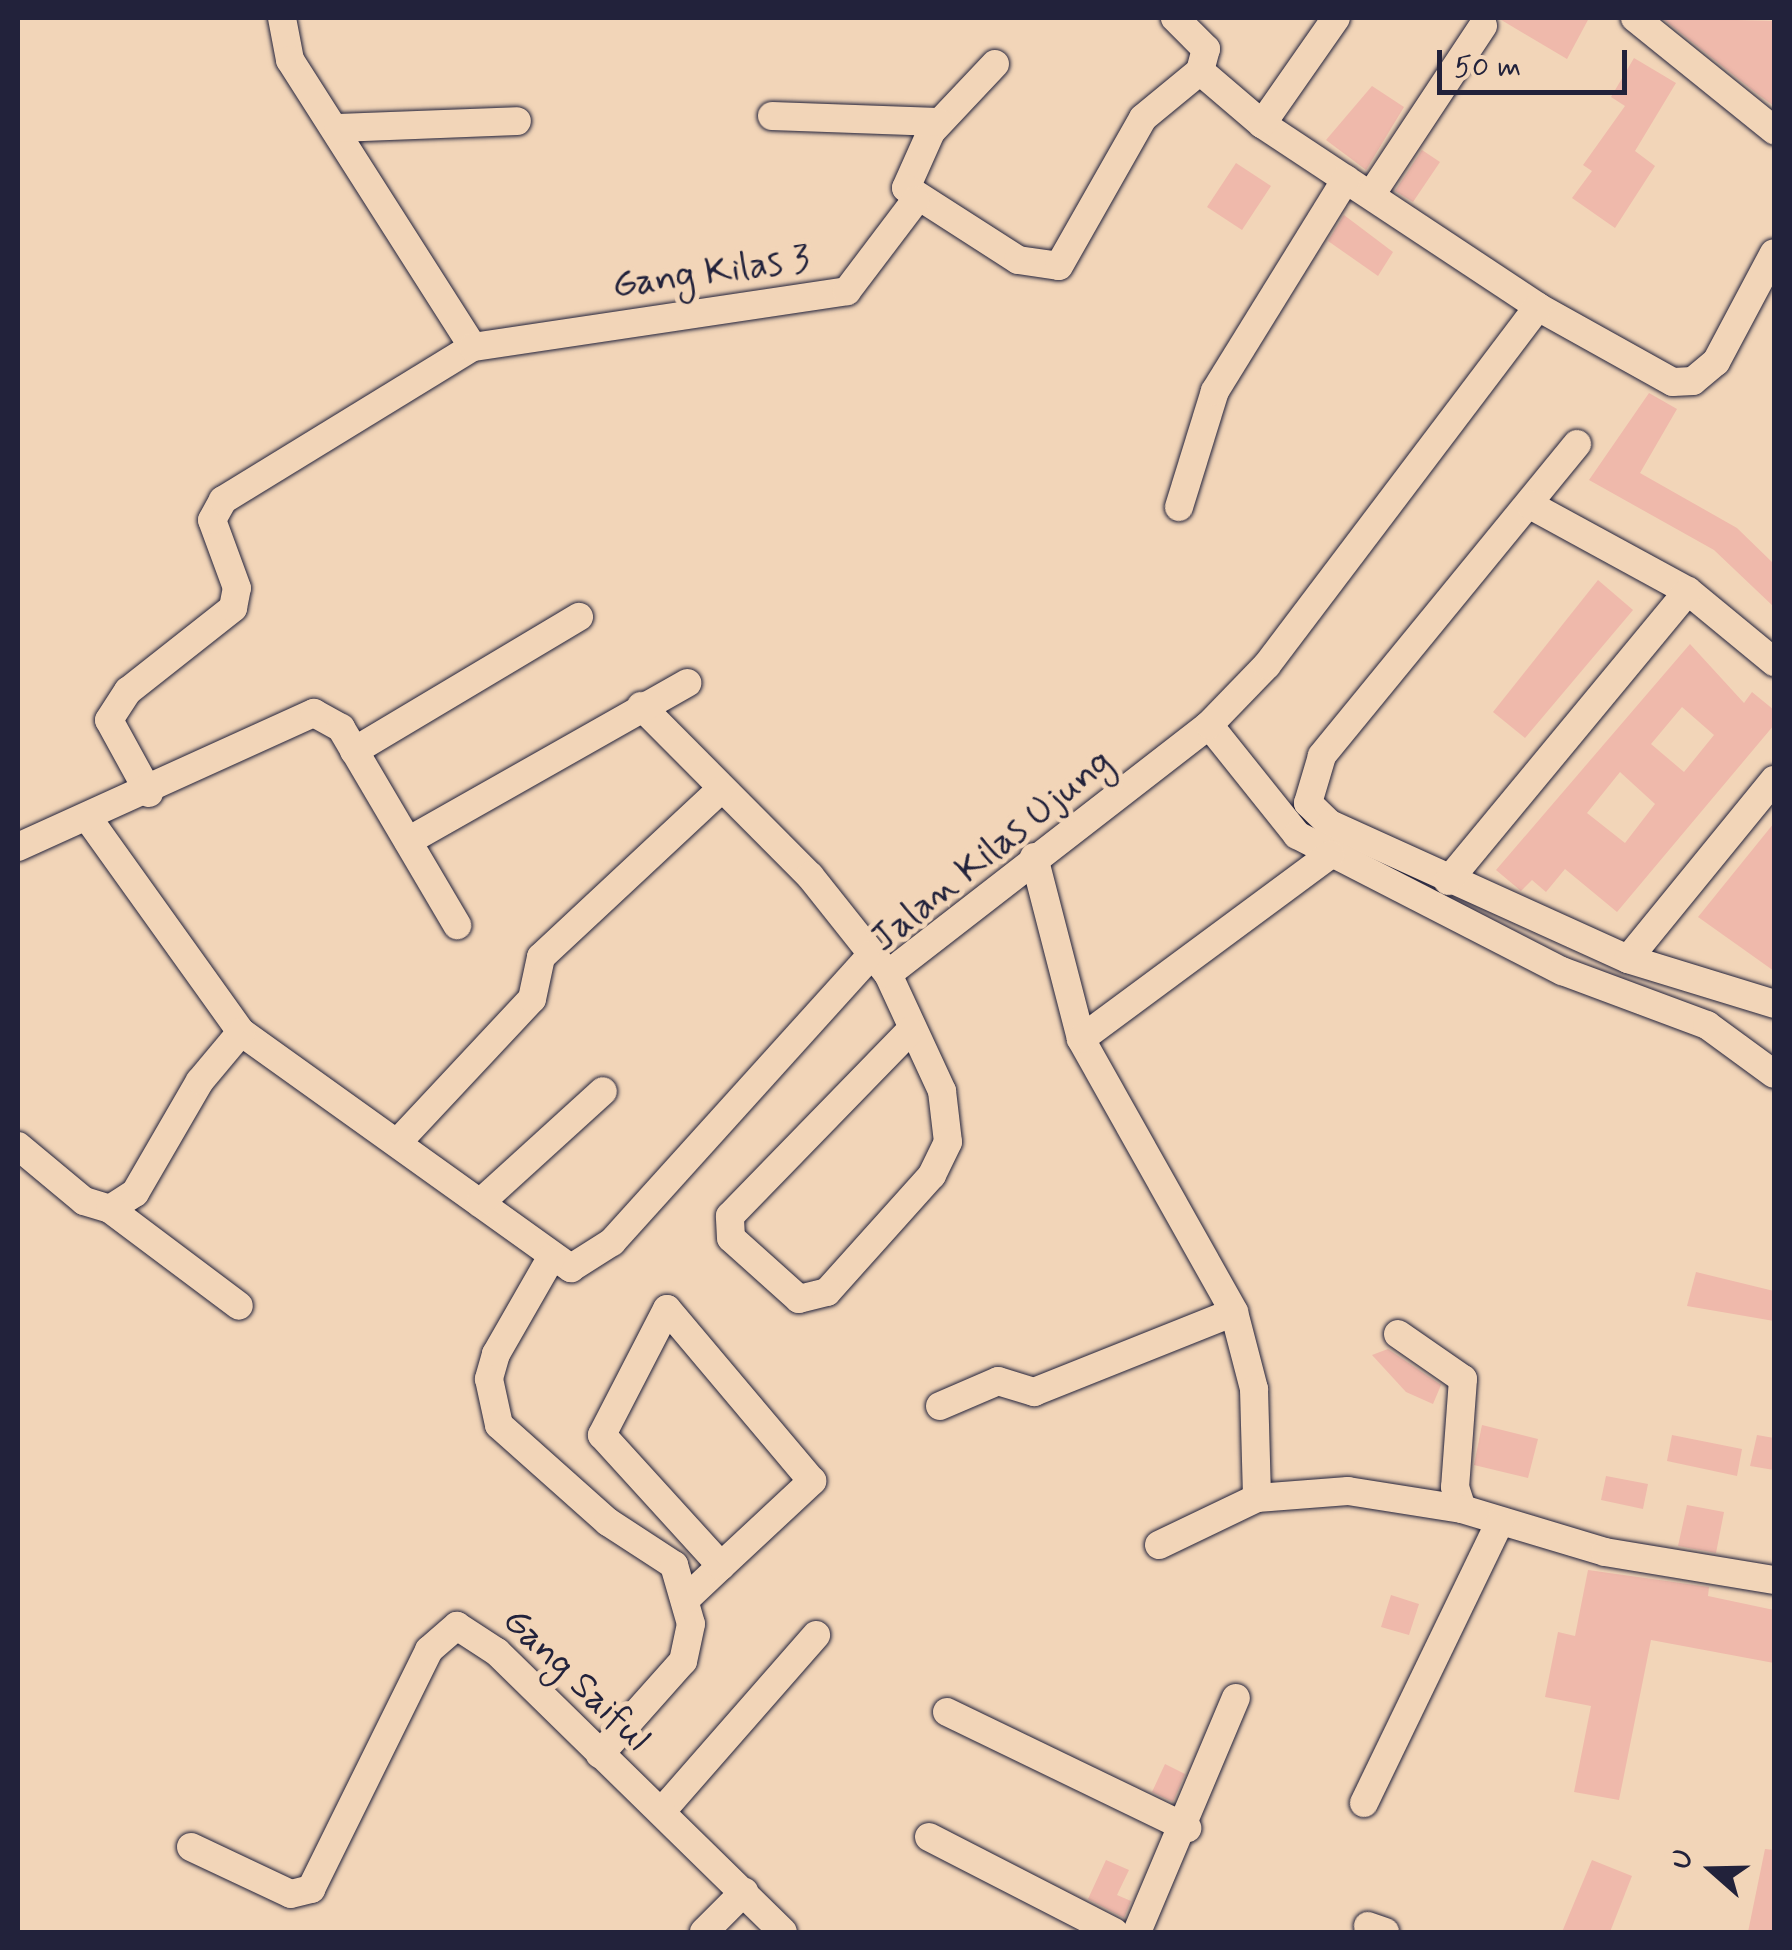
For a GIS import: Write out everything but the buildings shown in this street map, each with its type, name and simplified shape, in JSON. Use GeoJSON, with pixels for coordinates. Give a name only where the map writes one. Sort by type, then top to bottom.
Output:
{"type":"FeatureCollection","features":[{"type":"Feature","properties":{"kind":"street"},"geometry":{"type":"LineString","coordinates":[[149,792],[108,720],[128,690],[233,608],[237,588],[216,547],[216,509],[472,347],[338,128],[290,60],[282,18]]}},
{"type":"Feature","properties":{"kind":"street"},"geometry":{"type":"LineString","coordinates":[[995,64],[938,122],[910,165],[906,188],[915,201],[1018,260],[1059,266],[1142,118],[1200,71],[1206,48],[1175,18]]}},
{"type":"Feature","properties":{"kind":"street"},"geometry":{"type":"LineString","coordinates":[[1262,124],[1336,18]]}},
{"type":"Feature","properties":{"kind":"street"},"geometry":{"type":"LineString","coordinates":[[1639,19],[1774,130]]}},
{"type":"Feature","properties":{"kind":"street"},"geometry":{"type":"LineString","coordinates":[[1371,195],[1484,26]]}},
{"type":"Feature","properties":{"kind":"street"},"geometry":{"type":"LineString","coordinates":[[1200,71],[1262,124],[1538,307],[1659,375],[1693,381],[1716,362],[1774,253]]}},
{"type":"Feature","properties":{"kind":"street"},"geometry":{"type":"LineString","coordinates":[[772,116],[938,122]]}},
{"type":"Feature","properties":{"kind":"street"},"geometry":{"type":"LineString","coordinates":[[338,128],[517,121]]}},
{"type":"Feature","properties":{"kind":"street"},"geometry":{"type":"LineString","coordinates":[[1179,507],[1215,392],[1346,179]]}},
{"type":"Feature","properties":{"kind":"street","name":"Gang Kilas 3"},"geometry":{"type":"LineString","coordinates":[[472,347],[847,291],[915,201]]}},
{"type":"Feature","properties":{"kind":"street","name":"Jalan Kilas Ujung"},"geometry":{"type":"LineString","coordinates":[[910,1031],[730,1216],[731,1238],[807,1300],[827,1292],[945,1152],[942,1091],[879,964],[1034,858],[1209,724],[1288,638],[1538,307]]}},
{"type":"Feature","properties":{"kind":"street"},"geometry":{"type":"LineString","coordinates":[[1577,444],[1322,756],[1308,786],[1308,803],[1330,824],[1628,959],[1774,1004]]}},
{"type":"Feature","properties":{"kind":"street"},"geometry":{"type":"LineString","coordinates":[[1530,505],[1688,591],[1774,662]]}},
{"type":"Feature","properties":{"kind":"street"},"geometry":{"type":"LineString","coordinates":[[1448,880],[1688,591]]}},
{"type":"Feature","properties":{"kind":"street"},"geometry":{"type":"LineString","coordinates":[[354,751],[579,617]]}},
{"type":"Feature","properties":{"kind":"street"},"geometry":{"type":"LineString","coordinates":[[408,841],[687,682]]}},
{"type":"Feature","properties":{"kind":"street"},"geometry":{"type":"LineString","coordinates":[[90,821],[241,1032],[398,1142],[551,1258],[582,1266],[612,1242],[879,964],[810,876],[719,791],[641,706]]}},
{"type":"Feature","properties":{"kind":"street"},"geometry":{"type":"LineString","coordinates":[[18,847],[90,821],[314,713],[334,720],[456,925]]}},
{"type":"Feature","properties":{"kind":"street"},"geometry":{"type":"LineString","coordinates":[[1209,724],[1271,812],[1330,855],[1562,970],[1707,1025],[1774,1074]]}},
{"type":"Feature","properties":{"kind":"street"},"geometry":{"type":"LineString","coordinates":[[1628,959],[1774,780]]}},
{"type":"Feature","properties":{"kind":"street"},"geometry":{"type":"LineString","coordinates":[[398,1142],[532,1000],[541,957],[719,791]]}},
{"type":"Feature","properties":{"kind":"street"},"geometry":{"type":"LineString","coordinates":[[1081,1039],[1330,855]]}},
{"type":"Feature","properties":{"kind":"street"},"geometry":{"type":"LineString","coordinates":[[1034,858],[1081,1039],[1234,1312],[1254,1389],[1258,1498]]}},
{"type":"Feature","properties":{"kind":"street"},"geometry":{"type":"LineString","coordinates":[[110,1209],[135,1193],[200,1081],[241,1032]]}},
{"type":"Feature","properties":{"kind":"street"},"geometry":{"type":"LineString","coordinates":[[480,1203],[604,1090]]}},
{"type":"Feature","properties":{"kind":"street"},"geometry":{"type":"LineString","coordinates":[[18,1146],[84,1200],[110,1209],[239,1306]]}},
{"type":"Feature","properties":{"kind":"street"},"geometry":{"type":"LineString","coordinates":[[551,1258],[496,1354],[490,1379],[498,1426],[608,1522],[658,1550],[687,1598],[691,1638],[682,1661],[600,1754]]}},
{"type":"Feature","properties":{"kind":"street"},"geometry":{"type":"LineString","coordinates":[[687,1598],[722,1566],[812,1481],[667,1309],[602,1435],[722,1566]]}},
{"type":"Feature","properties":{"kind":"street"},"geometry":{"type":"LineString","coordinates":[[940,1406],[998,1381],[1034,1392],[1234,1312]]}},
{"type":"Feature","properties":{"kind":"street"},"geometry":{"type":"LineString","coordinates":[[1398,1334],[1463,1379],[1455,1487],[1462,1509]]}},
{"type":"Feature","properties":{"kind":"street"},"geometry":{"type":"LineString","coordinates":[[1158,1545],[1258,1498],[1348,1491],[1462,1509],[1605,1552],[1774,1580]]}},
{"type":"Feature","properties":{"kind":"street"},"geometry":{"type":"LineString","coordinates":[[1364,1803],[1500,1522]]}},
{"type":"Feature","properties":{"kind":"street","name":"Gang Saiful"},"geometry":{"type":"LineString","coordinates":[[191,1847],[292,1894],[311,1890],[448,1627],[490,1646],[782,1932]]}},
{"type":"Feature","properties":{"kind":"street"},"geometry":{"type":"LineString","coordinates":[[662,1812],[816,1635]]}},
{"type":"Feature","properties":{"kind":"street"},"geometry":{"type":"LineString","coordinates":[[1137,1932],[1187,1828],[1236,1698]]}},
{"type":"Feature","properties":{"kind":"street"},"geometry":{"type":"LineString","coordinates":[[947,1712],[1187,1828]]}},
{"type":"Feature","properties":{"kind":"street"},"geometry":{"type":"LineString","coordinates":[[929,1838],[1114,1932]]}},
{"type":"Feature","properties":{"kind":"street"},"geometry":{"type":"LineString","coordinates":[[704,1932],[744,1892]]}}]}
